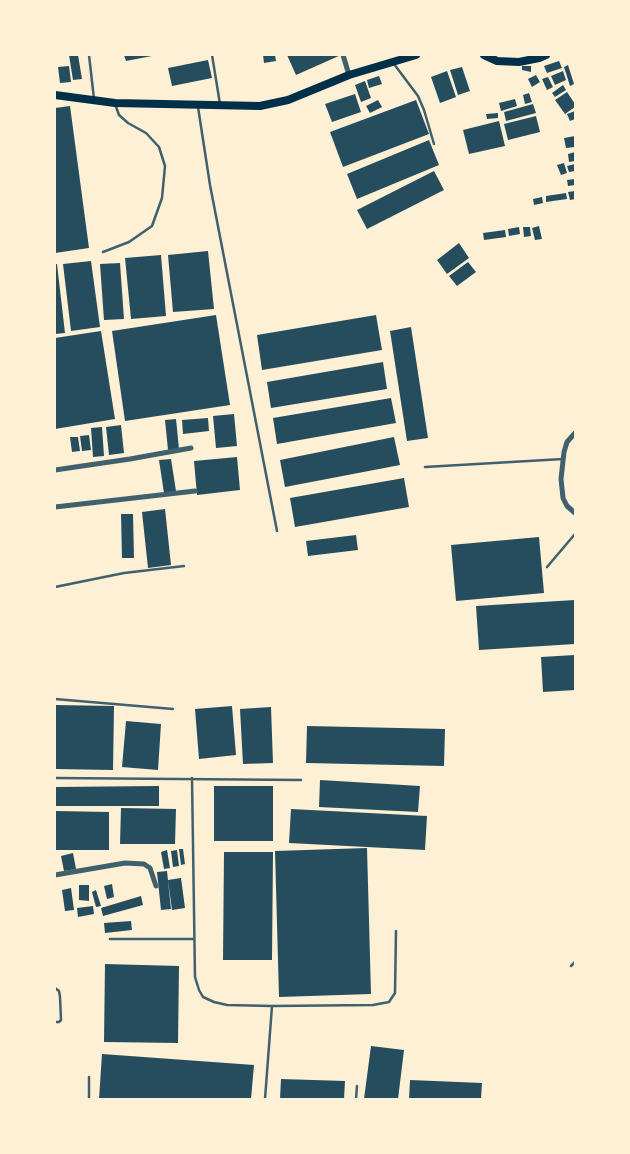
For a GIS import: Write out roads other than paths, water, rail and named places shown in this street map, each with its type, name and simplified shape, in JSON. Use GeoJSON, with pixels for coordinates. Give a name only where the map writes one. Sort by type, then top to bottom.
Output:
{"type":"FeatureCollection","features":[{"type":"Feature","properties":{"kind":"main road"},"geometry":{"type":"LineString","coordinates":[[55,95],[115,102],[246,106],[276,104],[349,75],[416,55]]}},
{"type":"Feature","properties":{"kind":"main road"},"geometry":{"type":"LineString","coordinates":[[484,55],[497,60],[519,62],[546,55]]}},
{"type":"Feature","properties":{"kind":"street"},"geometry":{"type":"LineString","coordinates":[[343,55],[349,75]]}},
{"type":"Feature","properties":{"kind":"street"},"geometry":{"type":"LineString","coordinates":[[575,433],[567,442],[561,479],[563,498],[567,506],[575,513]]}},
{"type":"Feature","properties":{"kind":"street"},"geometry":{"type":"LineString","coordinates":[[55,470],[191,448]]}},
{"type":"Feature","properties":{"kind":"street"},"geometry":{"type":"LineString","coordinates":[[55,507],[195,491]]}},
{"type":"Feature","properties":{"kind":"street"},"geometry":{"type":"LineString","coordinates":[[55,875],[125,863],[144,864],[150,868],[156,886]]}},
{"type":"Feature","properties":{"kind":"lane"},"geometry":{"type":"LineString","coordinates":[[89,55],[94,100]]}},
{"type":"Feature","properties":{"kind":"lane"},"geometry":{"type":"LineString","coordinates":[[212,55],[221,105]]}},
{"type":"Feature","properties":{"kind":"lane"},"geometry":{"type":"LineString","coordinates":[[393,62],[418,96],[434,144]]}},
{"type":"Feature","properties":{"kind":"lane"},"geometry":{"type":"LineString","coordinates":[[103,252],[129,242],[152,226],[162,198],[165,166],[159,147],[146,133],[128,123],[120,115],[115,102]]}},
{"type":"Feature","properties":{"kind":"lane"},"geometry":{"type":"LineString","coordinates":[[198,104],[210,185],[277,530]]}},
{"type":"Feature","properties":{"kind":"lane"},"geometry":{"type":"LineString","coordinates":[[425,467],[563,459]]}},
{"type":"Feature","properties":{"kind":"lane"},"geometry":{"type":"LineString","coordinates":[[547,567],[575,534]]}},
{"type":"Feature","properties":{"kind":"lane"},"geometry":{"type":"LineString","coordinates":[[55,587],[124,573],[184,566]]}},
{"type":"Feature","properties":{"kind":"lane"},"geometry":{"type":"LineString","coordinates":[[55,699],[173,708]]}},
{"type":"Feature","properties":{"kind":"lane"},"geometry":{"type":"LineString","coordinates":[[55,778],[301,780]]}},
{"type":"Feature","properties":{"kind":"lane"},"geometry":{"type":"LineString","coordinates":[[192,778],[195,977],[203,997],[227,1005],[374,1005],[389,1002],[395,993],[396,931]]}},
{"type":"Feature","properties":{"kind":"lane"},"geometry":{"type":"LineString","coordinates":[[110,939],[194,940]]}},
{"type":"Feature","properties":{"kind":"lane"},"geometry":{"type":"LineString","coordinates":[[571,966],[575,962]]}},
{"type":"Feature","properties":{"kind":"lane"},"geometry":{"type":"LineString","coordinates":[[55,988],[59,991],[61,1020],[55,1022]]}},
{"type":"Feature","properties":{"kind":"lane"},"geometry":{"type":"LineString","coordinates":[[265,1099],[272,1006]]}},
{"type":"Feature","properties":{"kind":"lane"},"geometry":{"type":"LineString","coordinates":[[89,1077],[89,1099]]}},
{"type":"Feature","properties":{"kind":"lane"},"geometry":{"type":"LineString","coordinates":[[356,1099],[357,1086]]}}]}
